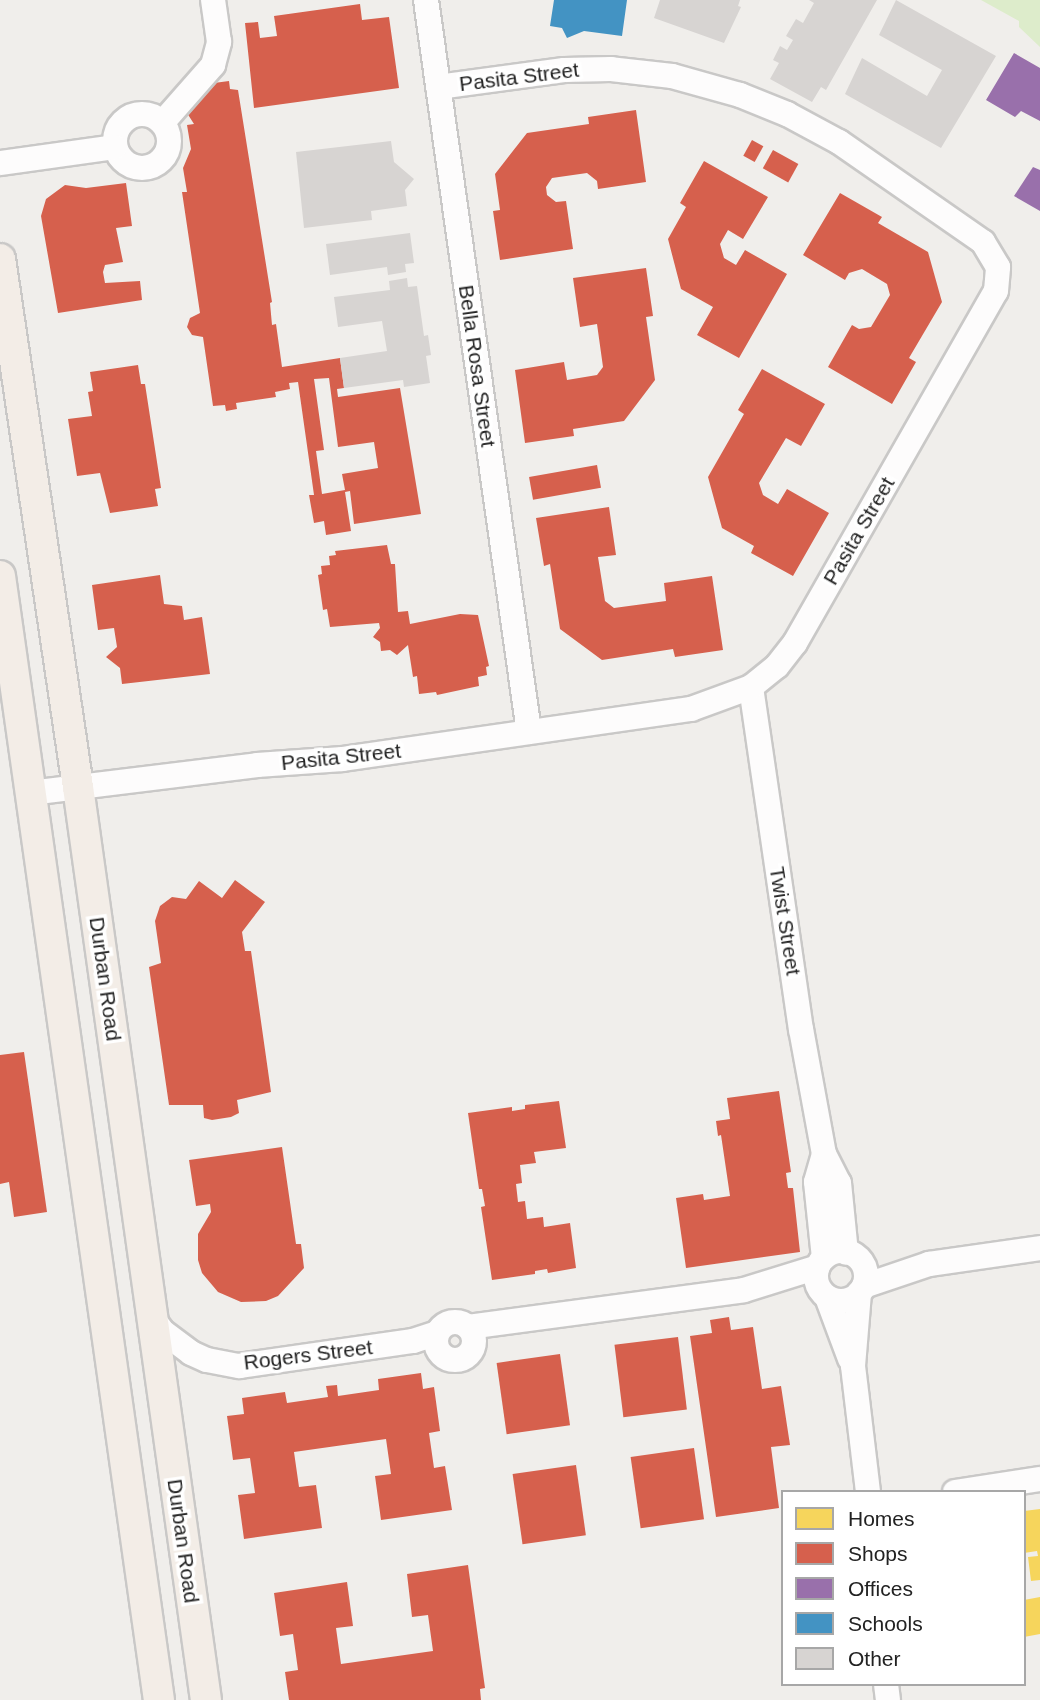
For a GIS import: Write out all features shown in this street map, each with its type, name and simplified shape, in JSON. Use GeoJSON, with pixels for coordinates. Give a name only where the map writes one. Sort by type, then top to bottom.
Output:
{"type":"FeatureCollection","features":[{"type":"Feature","properties":{"kind":"main road","name":"Durban Road"},"geometry":{"type":"LineString","coordinates":[[0,259],[78,787],[206,1700]]}},
{"type":"Feature","properties":{"kind":"main road"},"geometry":{"type":"LineString","coordinates":[[0,576],[159,1700]]}},
{"type":"Feature","properties":{"kind":"street"},"geometry":{"type":"LineString","coordinates":[[163,122],[213,65],[219,42],[213,0]]}},
{"type":"Feature","properties":{"kind":"street","name":"Bella Rosa Street"},"geometry":{"type":"LineString","coordinates":[[426,0],[529,732]]}},
{"type":"Feature","properties":{"kind":"street","name":"Pasita Street"},"geometry":{"type":"LineString","coordinates":[[30,793],[257,765],[343,760],[691,709],[751,687],[778,666],[796,643],[991,302],[999,279],[993,255],[983,242],[839,142],[774,108],[706,84],[636,71],[585,69],[438,87]]}},
{"type":"Feature","properties":{"kind":"street"},"geometry":{"type":"LineString","coordinates":[[149,114],[163,122],[169,134],[169,148],[157,164],[145,168],[129,165],[115,147],[116,131],[126,118],[149,114]]}},
{"type":"Feature","properties":{"kind":"street"},"geometry":{"type":"LineString","coordinates":[[0,163],[115,147]]}},
{"type":"Feature","properties":{"kind":"street","name":"Twist Street"},"geometry":{"type":"LineString","coordinates":[[751,687],[799,1015],[824,1154],[839,1183],[837,1259]]}},
{"type":"Feature","properties":{"kind":"street"},"geometry":{"type":"LineString","coordinates":[[471,1333],[465,1357],[452,1360],[436,1347],[436,1333],[442,1326],[452,1322],[471,1333],[521,1321],[744,1290],[837,1259],[929,1264],[1040,1248]]}},
{"type":"Feature","properties":{"kind":"street"},"geometry":{"type":"LineString","coordinates":[[837,1259],[865,1271],[853,1366],[868,1490]]}},
{"type":"Feature","properties":{"kind":"street"},"geometry":{"type":"LineString","coordinates":[[837,1259],[816,1279],[853,1366]]}},
{"type":"Feature","properties":{"kind":"street"},"geometry":{"type":"LineString","coordinates":[[744,1290],[824,1294],[840,1301],[861,1289],[929,1264]]}},
{"type":"Feature","properties":{"kind":"street","name":"Rogers Street"},"geometry":{"type":"LineString","coordinates":[[152,1317],[163,1331],[191,1353],[206,1360],[239,1366],[413,1341],[436,1333]]}},
{"type":"Feature","properties":{"kind":"street"},"geometry":{"type":"LineString","coordinates":[[968,1490],[1040,1479]]}},
{"type":"Feature","properties":{"kind":"green space"},"geometry":{"type":"Polygon","coordinates":[[[981,0],[1040,0],[1040,47],[1019,27],[1019,21],[981,0]]]}},
{"type":"Feature","properties":{"kind":"building: Homes"},"geometry":{"type":"Polygon","coordinates":[[[1040,1509],[1040,1580],[1031,1581],[1028,1557],[1038,1556],[1037,1551],[1026,1553],[1026,1511],[1040,1509]]]}},
{"type":"Feature","properties":{"kind":"building: Homes"},"geometry":{"type":"Polygon","coordinates":[[[1040,1597],[1040,1634],[1026,1637],[1026,1600],[1040,1597]]]}},
{"type":"Feature","properties":{"kind":"building: Shops"},"geometry":{"type":"Polygon","coordinates":[[[360,4],[362,20],[389,17],[399,88],[254,108],[245,23],[258,22],[260,38],[277,36],[274,16],[360,4]]]}},
{"type":"Feature","properties":{"kind":"building: Shops"},"geometry":{"type":"Polygon","coordinates":[[[229,81],[230,89],[238,90],[272,302],[272,325],[276,324],[282,367],[340,358],[344,388],[337,389],[338,397],[400,388],[421,514],[354,524],[350,491],[345,492],[351,531],[326,535],[324,521],[314,523],[309,495],[314,495],[298,382],[289,383],[290,389],[275,392],[276,397],[236,403],[237,409],[226,411],[225,405],[213,406],[203,337],[192,335],[187,327],[190,318],[200,313],[182,192],[187,192],[183,168],[191,149],[187,125],[194,124],[187,113],[214,83],[229,81]],[[329,378],[314,379],[324,450],[316,451],[322,494],[345,490],[342,474],[378,468],[374,442],[338,447],[329,378]]]}},
{"type":"Feature","properties":{"kind":"building: Shops"},"geometry":{"type":"Polygon","coordinates":[[[636,110],[646,182],[598,189],[597,181],[587,173],[552,178],[546,187],[547,195],[556,202],[566,201],[573,249],[500,260],[493,211],[500,210],[495,174],[527,133],[589,124],[588,117],[636,110]]]}},
{"type":"Feature","properties":{"kind":"building: Shops"},"geometry":{"type":"Polygon","coordinates":[[[752,140],[763,146],[755,162],[743,156],[752,140]]]}},
{"type":"Feature","properties":{"kind":"building: Shops"},"geometry":{"type":"Polygon","coordinates":[[[773,150],[798,164],[788,182],[763,168],[773,150]]]}},
{"type":"Feature","properties":{"kind":"building: Shops"},"geometry":{"type":"Polygon","coordinates":[[[704,161],[768,197],[743,239],[728,230],[720,244],[724,258],[736,265],[745,250],[787,274],[739,358],[697,335],[713,307],[681,289],[668,239],[686,207],[680,203],[704,161]]]}},
{"type":"Feature","properties":{"kind":"building: Shops"},"geometry":{"type":"Polygon","coordinates":[[[126,183],[132,226],[116,228],[123,262],[105,265],[103,272],[105,283],[140,281],[142,300],[58,313],[41,216],[46,199],[65,185],[86,188],[126,183]]]}},
{"type":"Feature","properties":{"kind":"building: Shops"},"geometry":{"type":"Polygon","coordinates":[[[840,193],[882,217],[878,223],[928,252],[942,302],[909,358],[916,362],[892,404],[828,367],[852,325],[859,329],[871,327],[890,295],[887,284],[862,269],[849,273],[845,280],[803,255],[840,193]]]}},
{"type":"Feature","properties":{"kind":"building: Shops"},"geometry":{"type":"Polygon","coordinates":[[[646,268],[653,316],[646,317],[655,380],[624,421],[573,429],[574,436],[525,443],[515,370],[564,362],[567,380],[597,375],[603,367],[597,324],[580,327],[573,278],[646,268]]]}},
{"type":"Feature","properties":{"kind":"building: Shops"},"geometry":{"type":"Polygon","coordinates":[[[138,365],[141,384],[145,384],[161,488],[155,489],[158,506],[110,513],[100,473],[77,476],[68,419],[92,416],[88,392],[93,391],[90,372],[138,365]]]}},
{"type":"Feature","properties":{"kind":"building: Shops"},"geometry":{"type":"Polygon","coordinates":[[[762,369],[825,404],[801,446],[786,438],[759,483],[763,495],[778,504],[787,489],[829,513],[793,576],[751,553],[754,546],[722,528],[708,477],[744,414],[738,410],[762,369]]]}},
{"type":"Feature","properties":{"kind":"building: Shops"},"geometry":{"type":"Polygon","coordinates":[[[597,465],[601,488],[533,500],[529,477],[597,465]]]}},
{"type":"Feature","properties":{"kind":"building: Shops"},"geometry":{"type":"Polygon","coordinates":[[[609,507],[616,555],[598,557],[605,601],[614,608],[666,601],[664,583],[712,576],[723,650],[675,657],[673,649],[602,660],[560,629],[550,564],[544,566],[536,518],[609,507]]]}},
{"type":"Feature","properties":{"kind":"building: Shops"},"geometry":{"type":"Polygon","coordinates":[[[387,545],[391,564],[395,564],[398,612],[408,611],[410,624],[460,614],[478,615],[489,666],[486,667],[487,675],[478,677],[479,686],[437,695],[436,692],[419,694],[417,676],[413,677],[408,645],[397,655],[390,650],[381,651],[380,642],[373,637],[380,628],[379,623],[330,627],[327,609],[323,610],[318,575],[322,574],[321,566],[330,565],[329,556],[336,555],[335,551],[387,545]]]}},
{"type":"Feature","properties":{"kind":"building: Shops"},"geometry":{"type":"Polygon","coordinates":[[[160,575],[164,604],[182,606],[184,620],[202,617],[210,674],[122,684],[120,668],[106,657],[117,647],[114,628],[98,630],[92,585],[160,575]]]}},
{"type":"Feature","properties":{"kind":"building: Shops"},"geometry":{"type":"Polygon","coordinates":[[[235,880],[265,902],[242,932],[245,951],[251,951],[271,1092],[237,1100],[239,1113],[212,1120],[204,1118],[203,1105],[169,1105],[149,967],[161,963],[155,921],[160,906],[172,897],[186,899],[199,881],[222,898],[235,880]]]}},
{"type":"Feature","properties":{"kind":"building: Shops"},"geometry":{"type":"Polygon","coordinates":[[[24,1052],[47,1212],[14,1217],[9,1182],[0,1184],[0,1055],[24,1052]]]}},
{"type":"Feature","properties":{"kind":"building: Shops"},"geometry":{"type":"Polygon","coordinates":[[[779,1091],[791,1172],[786,1173],[788,1188],[793,1188],[800,1252],[686,1268],[676,1198],[703,1194],[704,1200],[730,1196],[721,1135],[718,1136],[716,1121],[730,1119],[727,1098],[779,1091]]]}},
{"type":"Feature","properties":{"kind":"building: Shops"},"geometry":{"type":"Polygon","coordinates":[[[559,1101],[566,1148],[534,1152],[536,1163],[520,1165],[522,1183],[516,1184],[518,1202],[525,1201],[527,1219],[543,1217],[544,1227],[570,1223],[576,1268],[548,1273],[547,1269],[535,1271],[535,1274],[492,1280],[481,1207],[485,1206],[482,1189],[479,1189],[468,1113],[512,1107],[512,1111],[525,1109],[525,1105],[559,1101]]]}},
{"type":"Feature","properties":{"kind":"building: Shops"},"geometry":{"type":"Polygon","coordinates":[[[282,1147],[296,1244],[301,1244],[304,1268],[278,1296],[266,1301],[241,1302],[218,1292],[202,1273],[198,1260],[198,1234],[211,1212],[210,1204],[196,1206],[189,1160],[282,1147]]]}},
{"type":"Feature","properties":{"kind":"building: Shops"},"geometry":{"type":"Polygon","coordinates":[[[729,1317],[731,1330],[753,1327],[762,1389],[781,1386],[790,1445],[771,1447],[779,1508],[716,1517],[690,1336],[712,1333],[710,1320],[729,1317]]]}},
{"type":"Feature","properties":{"kind":"building: Shops"},"geometry":{"type":"Polygon","coordinates":[[[678,1337],[687,1409],[623,1417],[614,1345],[678,1337]]]}},
{"type":"Feature","properties":{"kind":"building: Shops"},"geometry":{"type":"Polygon","coordinates":[[[560,1354],[570,1425],[507,1434],[497,1363],[560,1354]]]}},
{"type":"Feature","properties":{"kind":"building: Shops"},"geometry":{"type":"Polygon","coordinates":[[[421,1373],[423,1389],[434,1387],[440,1431],[429,1433],[434,1468],[445,1466],[452,1510],[381,1520],[375,1476],[391,1474],[386,1439],[294,1452],[299,1487],[316,1485],[322,1528],[244,1539],[238,1495],[255,1493],[250,1458],[233,1460],[227,1416],[244,1414],[242,1398],[285,1392],[287,1403],[328,1397],[326,1386],[337,1385],[338,1396],[379,1390],[378,1379],[421,1373]]]}},
{"type":"Feature","properties":{"kind":"building: Shops"},"geometry":{"type":"Polygon","coordinates":[[[694,1448],[704,1519],[641,1528],[631,1457],[694,1448]]]}},
{"type":"Feature","properties":{"kind":"building: Shops"},"geometry":{"type":"Polygon","coordinates":[[[576,1465],[586,1535],[523,1544],[513,1474],[576,1465]]]}},
{"type":"Feature","properties":{"kind":"building: Shops"},"geometry":{"type":"Polygon","coordinates":[[[468,1565],[485,1688],[480,1689],[481,1700],[289,1700],[285,1672],[298,1670],[293,1634],[280,1636],[274,1593],[347,1582],[353,1626],[336,1628],[341,1664],[433,1651],[428,1615],[412,1617],[407,1574],[468,1565]]]}},
{"type":"Feature","properties":{"kind":"building: Offices"},"geometry":{"type":"Polygon","coordinates":[[[1014,53],[1040,68],[1040,121],[1021,111],[1015,117],[986,100],[1014,53]]]}},
{"type":"Feature","properties":{"kind":"building: Offices"},"geometry":{"type":"Polygon","coordinates":[[[1033,167],[1040,170],[1040,211],[1014,196],[1033,167]]]}},
{"type":"Feature","properties":{"kind":"building: Schools"},"geometry":{"type":"Polygon","coordinates":[[[554,0],[627,0],[622,36],[584,31],[567,38],[562,28],[550,26],[554,0]]]}},
{"type":"Feature","properties":{"kind":"building: Other"},"geometry":{"type":"Polygon","coordinates":[[[660,0],[740,0],[738,6],[741,7],[724,43],[654,18],[660,0]]]}},
{"type":"Feature","properties":{"kind":"building: Other"},"geometry":{"type":"Polygon","coordinates":[[[809,0],[877,0],[826,90],[821,87],[812,102],[770,79],[779,63],[773,60],[780,46],[787,50],[793,40],[786,36],[796,19],[803,23],[814,3],[809,0]]]}},
{"type":"Feature","properties":{"kind":"building: Other"},"geometry":{"type":"Polygon","coordinates":[[[896,0],[996,56],[941,148],[845,94],[862,58],[927,96],[942,70],[879,35],[896,0]]]}},
{"type":"Feature","properties":{"kind":"building: Other"},"geometry":{"type":"Polygon","coordinates":[[[391,141],[394,162],[414,179],[405,190],[407,206],[371,211],[372,220],[304,228],[296,152],[391,141]]]}},
{"type":"Feature","properties":{"kind":"building: Other"},"geometry":{"type":"Polygon","coordinates":[[[410,233],[414,263],[405,264],[406,272],[388,275],[387,267],[330,275],[326,244],[410,233]]]}},
{"type":"Feature","properties":{"kind":"building: Other"},"geometry":{"type":"Polygon","coordinates":[[[407,278],[408,287],[417,286],[424,336],[428,335],[431,355],[426,356],[430,383],[404,387],[403,380],[344,388],[340,358],[387,351],[382,321],[338,327],[334,297],[390,290],[389,281],[407,278]]]}}]}
